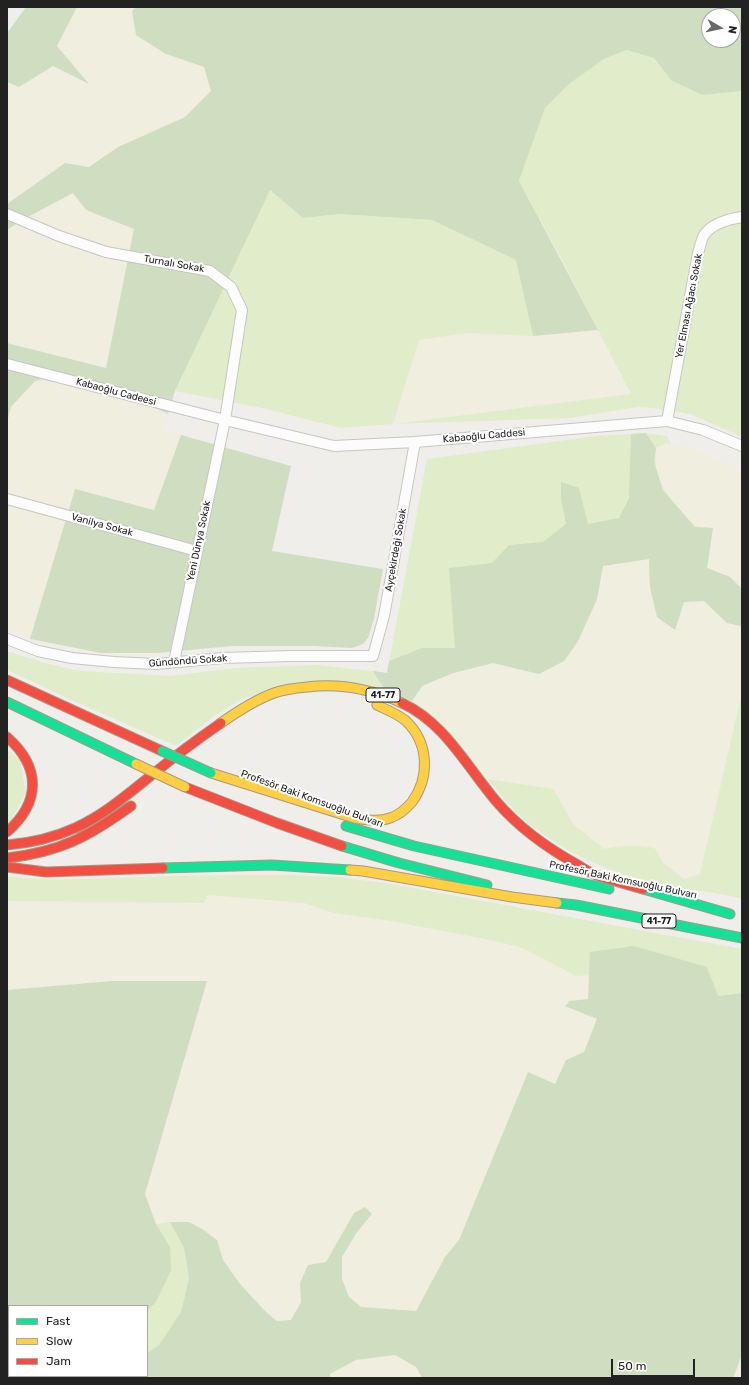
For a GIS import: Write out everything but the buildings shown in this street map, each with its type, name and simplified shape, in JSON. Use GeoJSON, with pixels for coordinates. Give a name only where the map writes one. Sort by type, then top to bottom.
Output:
{"type":"FeatureCollection","features":[{"type":"Feature","properties":{"kind":"main road","name":"Profesör Baki Komsuoğlu Bulvarı"},"geometry":{"type":"LineString","coordinates":[[7,680],[162,751],[211,773],[355,829],[414,846],[529,872],[733,914],[598,876],[580,868],[531,835],[512,818],[497,802],[436,727],[422,716],[408,706],[374,692],[338,685],[313,686],[282,690],[253,702],[199,738],[126,796],[85,823],[63,833],[41,840],[7,845]]}},
{"type":"Feature","properties":{"kind":"main road"},"geometry":{"type":"LineString","coordinates":[[7,702],[185,787],[255,815],[369,855],[423,870],[576,905]]}},
{"type":"Feature","properties":{"kind":"main road"},"geometry":{"type":"LineString","coordinates":[[211,773],[354,818],[366,820],[388,819],[407,808],[420,791],[424,779],[425,757],[419,738],[406,722],[388,710],[370,703]]}},
{"type":"Feature","properties":{"kind":"main road"},"geometry":{"type":"LineString","coordinates":[[7,737],[19,747],[25,755],[33,782],[30,801],[26,809],[16,825],[7,832]]}},
{"type":"Feature","properties":{"kind":"main road"},"geometry":{"type":"LineString","coordinates":[[160,784],[196,756]]}},
{"type":"Feature","properties":{"kind":"main road"},"geometry":{"type":"LineString","coordinates":[[7,858],[41,853],[80,840],[107,824],[136,802]]}},
{"type":"Feature","properties":{"kind":"main road","name":"41-77"},"geometry":{"type":"LineString","coordinates":[[7,867],[46,872],[252,865],[315,867],[363,871],[512,897],[576,905],[742,938]]}},
{"type":"Feature","properties":{"kind":"street","name":"Turnalı Sokak"},"geometry":{"type":"LineString","coordinates":[[7,214],[59,236],[106,252],[210,271],[231,288],[242,310],[224,420]]}},
{"type":"Feature","properties":{"kind":"street","name":"Yer Elması Ağacı Sokak"},"geometry":{"type":"LineString","coordinates":[[667,421],[698,253],[704,235],[713,226],[731,219],[742,217]]}},
{"type":"Feature","properties":{"kind":"street","name":"Kabaoğlu Cadeesi"},"geometry":{"type":"LineString","coordinates":[[7,364],[224,420]]}},
{"type":"Feature","properties":{"kind":"street","name":"Kabaoğlu Caddesi"},"geometry":{"type":"LineString","coordinates":[[224,420],[334,446],[415,442],[667,421],[702,430],[742,446]]}},
{"type":"Feature","properties":{"kind":"street","name":"Yeni Dünya Sokak"},"geometry":{"type":"LineString","coordinates":[[174,662],[224,420]]}},
{"type":"Feature","properties":{"kind":"street","name":"Ayçekirdeği Sokak"},"geometry":{"type":"LineString","coordinates":[[373,656],[384,616],[415,442]]}},
{"type":"Feature","properties":{"kind":"street","name":"Vanilya Sokak"},"geometry":{"type":"LineString","coordinates":[[7,499],[197,551]]}},
{"type":"Feature","properties":{"kind":"street","name":"Gündöndü Sokak"},"geometry":{"type":"LineString","coordinates":[[7,639],[38,651],[72,658],[156,664],[230,658],[373,656]]}},
{"type":"Feature","properties":{"kind":"shaded area"},"geometry":{"type":"Polygon","coordinates":[[[77,7],[136,7],[132,11],[166,54],[204,67],[211,91],[185,117],[118,147],[89,167],[64,163],[7,204],[7,82],[19,87],[53,66],[88,83],[57,46],[77,7]]]}},
{"type":"Feature","properties":{"kind":"shaded area"},"geometry":{"type":"Polygon","coordinates":[[[73,193],[86,210],[134,228],[106,368],[7,343],[7,230],[24,219],[73,193]]]}},
{"type":"Feature","properties":{"kind":"shaded area"},"geometry":{"type":"Polygon","coordinates":[[[598,330],[631,394],[392,424],[419,340],[467,333],[533,336],[598,330]]]}},
{"type":"Feature","properties":{"kind":"shaded area"},"geometry":{"type":"Polygon","coordinates":[[[59,375],[101,383],[168,414],[163,429],[181,435],[154,510],[75,489],[30,639],[7,630],[7,422],[11,407],[35,381],[59,375]]]}},
{"type":"Feature","properties":{"kind":"shaded area"},"geometry":{"type":"Polygon","coordinates":[[[667,443],[688,447],[742,470],[742,589],[730,577],[706,568],[713,528],[695,527],[663,490],[654,462],[656,448],[667,443]]]}},
{"type":"Feature","properties":{"kind":"shaded area"},"geometry":{"type":"Polygon","coordinates":[[[649,559],[650,587],[675,630],[684,602],[704,601],[727,623],[740,625],[742,621],[742,693],[701,874],[684,879],[662,862],[625,845],[604,849],[574,825],[552,789],[487,779],[412,701],[421,686],[453,673],[493,663],[539,674],[578,641],[597,600],[603,566],[649,559]]]}},
{"type":"Feature","properties":{"kind":"shaded area"},"geometry":{"type":"Polygon","coordinates":[[[208,895],[304,903],[334,913],[391,921],[490,940],[523,948],[576,976],[590,975],[588,999],[570,1001],[598,1019],[584,1053],[566,1060],[555,1084],[528,1073],[459,1240],[445,1257],[416,1311],[361,1307],[349,1297],[342,1279],[342,1257],[357,1232],[372,1214],[354,1213],[326,1262],[300,1283],[301,1302],[291,1320],[277,1321],[266,1312],[240,1284],[223,1260],[217,1240],[189,1222],[156,1224],[145,1194],[207,981],[112,981],[7,990],[7,901],[203,903],[208,895]]]}},
{"type":"Feature","properties":{"kind":"shaded area"},"geometry":{"type":"Polygon","coordinates":[[[395,1355],[416,1367],[422,1378],[330,1378],[330,1374],[356,1360],[395,1355]]]}},
{"type":"Feature","properties":{"kind":"shaded area"},"geometry":{"type":"Polygon","coordinates":[[[742,1355],[742,1378],[733,1378],[742,1355]]]}},
{"type":"Feature","properties":{"kind":"green space"},"geometry":{"type":"Polygon","coordinates":[[[26,7],[77,7],[57,46],[89,84],[53,66],[19,87],[7,82],[7,33],[26,7]]]}},
{"type":"Feature","properties":{"kind":"green space"},"geometry":{"type":"Polygon","coordinates":[[[136,7],[742,7],[742,91],[702,95],[671,80],[654,58],[627,50],[604,59],[569,84],[545,108],[519,181],[598,330],[533,336],[516,260],[432,220],[339,214],[303,218],[270,190],[175,391],[168,414],[101,383],[59,375],[35,381],[11,407],[7,422],[7,343],[106,368],[134,229],[86,210],[73,193],[24,219],[7,230],[7,204],[65,163],[89,167],[118,147],[185,117],[211,91],[204,67],[166,54],[136,35],[132,11],[136,7]]]}},
{"type":"Feature","properties":{"kind":"green space"},"geometry":{"type":"Polygon","coordinates":[[[627,50],[654,58],[671,80],[702,95],[742,91],[742,437],[690,414],[638,407],[569,418],[393,424],[631,394],[559,254],[519,181],[545,108],[569,84],[604,59],[627,50]]]}},
{"type":"Feature","properties":{"kind":"green space"},"geometry":{"type":"Polygon","coordinates":[[[270,189],[303,218],[339,214],[432,220],[516,260],[533,336],[467,333],[419,340],[393,424],[341,428],[262,408],[175,391],[270,189]]]}},
{"type":"Feature","properties":{"kind":"green space"},"geometry":{"type":"Polygon","coordinates":[[[646,433],[667,436],[671,444],[667,443],[656,448],[656,461],[657,472],[665,492],[671,501],[695,527],[713,528],[707,568],[730,577],[742,589],[741,626],[727,623],[704,601],[684,602],[675,630],[657,617],[650,587],[649,559],[603,566],[597,599],[578,641],[564,661],[539,674],[493,663],[453,673],[422,686],[412,701],[384,688],[246,697],[214,716],[176,746],[7,670],[7,651],[45,663],[80,671],[170,676],[235,668],[318,665],[387,673],[427,459],[596,436],[646,433]]]}},
{"type":"Feature","properties":{"kind":"green space"},"geometry":{"type":"Polygon","coordinates":[[[646,433],[656,448],[654,462],[663,490],[695,527],[713,528],[707,568],[730,577],[742,589],[741,626],[727,623],[704,601],[684,602],[675,630],[657,617],[650,587],[649,559],[603,566],[597,599],[578,641],[564,661],[539,674],[493,663],[453,673],[422,686],[412,701],[384,688],[373,671],[387,673],[389,661],[422,648],[455,648],[449,568],[492,563],[509,545],[543,542],[566,524],[561,499],[561,482],[579,488],[588,524],[619,518],[629,498],[631,434],[646,433]]]}},
{"type":"Feature","properties":{"kind":"green space"},"geometry":{"type":"Polygon","coordinates":[[[181,435],[291,466],[272,551],[383,569],[374,619],[368,638],[363,644],[352,648],[314,646],[232,646],[157,653],[101,653],[30,639],[75,489],[154,510],[181,435]]]}},
{"type":"Feature","properties":{"kind":"green space"},"geometry":{"type":"Polygon","coordinates":[[[742,693],[742,899],[641,879],[622,874],[586,859],[551,840],[535,829],[507,803],[487,779],[553,789],[574,825],[604,849],[643,846],[656,849],[662,862],[684,879],[700,874],[742,693]]]}},
{"type":"Feature","properties":{"kind":"green space"},"geometry":{"type":"Polygon","coordinates":[[[7,749],[20,760],[26,793],[7,827],[7,749]]]}},
{"type":"Feature","properties":{"kind":"green space"},"geometry":{"type":"Polygon","coordinates":[[[286,875],[339,877],[392,884],[742,949],[742,993],[718,996],[590,952],[590,975],[576,976],[523,948],[490,940],[391,921],[334,913],[304,903],[208,895],[204,903],[7,901],[7,876],[67,879],[286,875]]]}},
{"type":"Feature","properties":{"kind":"green space"},"geometry":{"type":"Polygon","coordinates":[[[634,946],[707,967],[718,996],[742,993],[742,1355],[733,1378],[422,1378],[416,1367],[395,1355],[356,1360],[330,1374],[330,1378],[120,1378],[148,1377],[148,1352],[159,1345],[181,1312],[189,1278],[184,1248],[170,1222],[189,1222],[217,1240],[223,1260],[240,1284],[266,1312],[277,1321],[291,1320],[301,1302],[300,1283],[308,1265],[326,1262],[354,1213],[365,1207],[372,1214],[357,1232],[342,1257],[342,1279],[349,1297],[361,1307],[416,1311],[445,1257],[459,1240],[528,1072],[555,1084],[566,1060],[584,1052],[597,1019],[565,1006],[570,1001],[588,999],[590,952],[634,946]]]}},
{"type":"Feature","properties":{"kind":"green space"},"geometry":{"type":"Polygon","coordinates":[[[112,981],[207,981],[145,1194],[156,1224],[170,1247],[171,1271],[156,1302],[148,1310],[148,1305],[8,1305],[7,1331],[7,990],[112,981]]]}},
{"type":"Feature","properties":{"kind":"green space"},"geometry":{"type":"Polygon","coordinates":[[[170,1222],[184,1248],[189,1278],[181,1312],[159,1345],[148,1352],[148,1310],[156,1302],[170,1247],[156,1224],[170,1222]]]}},
{"type":"Feature","properties":{"kind":"green space"},"geometry":{"type":"Polygon","coordinates":[[[7,1331],[8,1377],[120,1377],[120,1378],[7,1378],[7,1331]]]}},
{"type":"Feature","properties":{"kind":"traffic: fast"},"geometry":{"type":"LineString","coordinates":[[7,702],[136,764]]}},
{"type":"Feature","properties":{"kind":"traffic: fast"},"geometry":{"type":"LineString","coordinates":[[162,751],[211,773]]}},
{"type":"Feature","properties":{"kind":"traffic: fast"},"geometry":{"type":"LineString","coordinates":[[346,826],[414,846],[609,889]]}},
{"type":"Feature","properties":{"kind":"traffic: fast"},"geometry":{"type":"LineString","coordinates":[[342,846],[399,863],[487,885]]}},
{"type":"Feature","properties":{"kind":"traffic: fast"},"geometry":{"type":"LineString","coordinates":[[163,868],[272,865],[350,870]]}},
{"type":"Feature","properties":{"kind":"traffic: fast"},"geometry":{"type":"LineString","coordinates":[[643,889],[730,914]]}},
{"type":"Feature","properties":{"kind":"traffic: fast"},"geometry":{"type":"LineString","coordinates":[[557,903],[576,905],[742,938]]}},
{"type":"Feature","properties":{"kind":"traffic: slow"},"geometry":{"type":"LineString","coordinates":[[221,723],[260,699],[274,693],[299,688],[320,686],[356,688],[379,694],[402,703]]}},
{"type":"Feature","properties":{"kind":"traffic: slow"},"geometry":{"type":"LineString","coordinates":[[211,773],[354,818],[377,820],[393,817],[407,807],[418,792],[424,771],[423,750],[414,730],[406,721],[396,714],[377,705]]}},
{"type":"Feature","properties":{"kind":"traffic: slow"},"geometry":{"type":"LineString","coordinates":[[136,764],[185,787]]}},
{"type":"Feature","properties":{"kind":"traffic: slow"},"geometry":{"type":"LineString","coordinates":[[350,870],[557,903]]}},
{"type":"Feature","properties":{"kind":"traffic: jam"},"geometry":{"type":"LineString","coordinates":[[7,680],[162,751]]}},
{"type":"Feature","properties":{"kind":"traffic: jam"},"geometry":{"type":"LineString","coordinates":[[402,703],[431,722],[443,734],[496,801],[514,820],[534,837],[555,852],[591,873],[643,889]]}},
{"type":"Feature","properties":{"kind":"traffic: jam"},"geometry":{"type":"LineString","coordinates":[[7,845],[25,843],[50,837],[67,832],[86,823],[116,804],[178,754],[221,723]]}},
{"type":"Feature","properties":{"kind":"traffic: jam"},"geometry":{"type":"LineString","coordinates":[[7,737],[18,748],[26,760],[31,772],[32,784],[31,797],[26,809],[18,821],[7,832]]}},
{"type":"Feature","properties":{"kind":"traffic: jam"},"geometry":{"type":"LineString","coordinates":[[185,787],[277,823],[342,846]]}},
{"type":"Feature","properties":{"kind":"traffic: jam"},"geometry":{"type":"LineString","coordinates":[[7,858],[43,852],[73,841],[116,817],[131,806]]}},
{"type":"Feature","properties":{"kind":"traffic: jam"},"geometry":{"type":"LineString","coordinates":[[7,867],[46,872],[163,868]]}}]}
